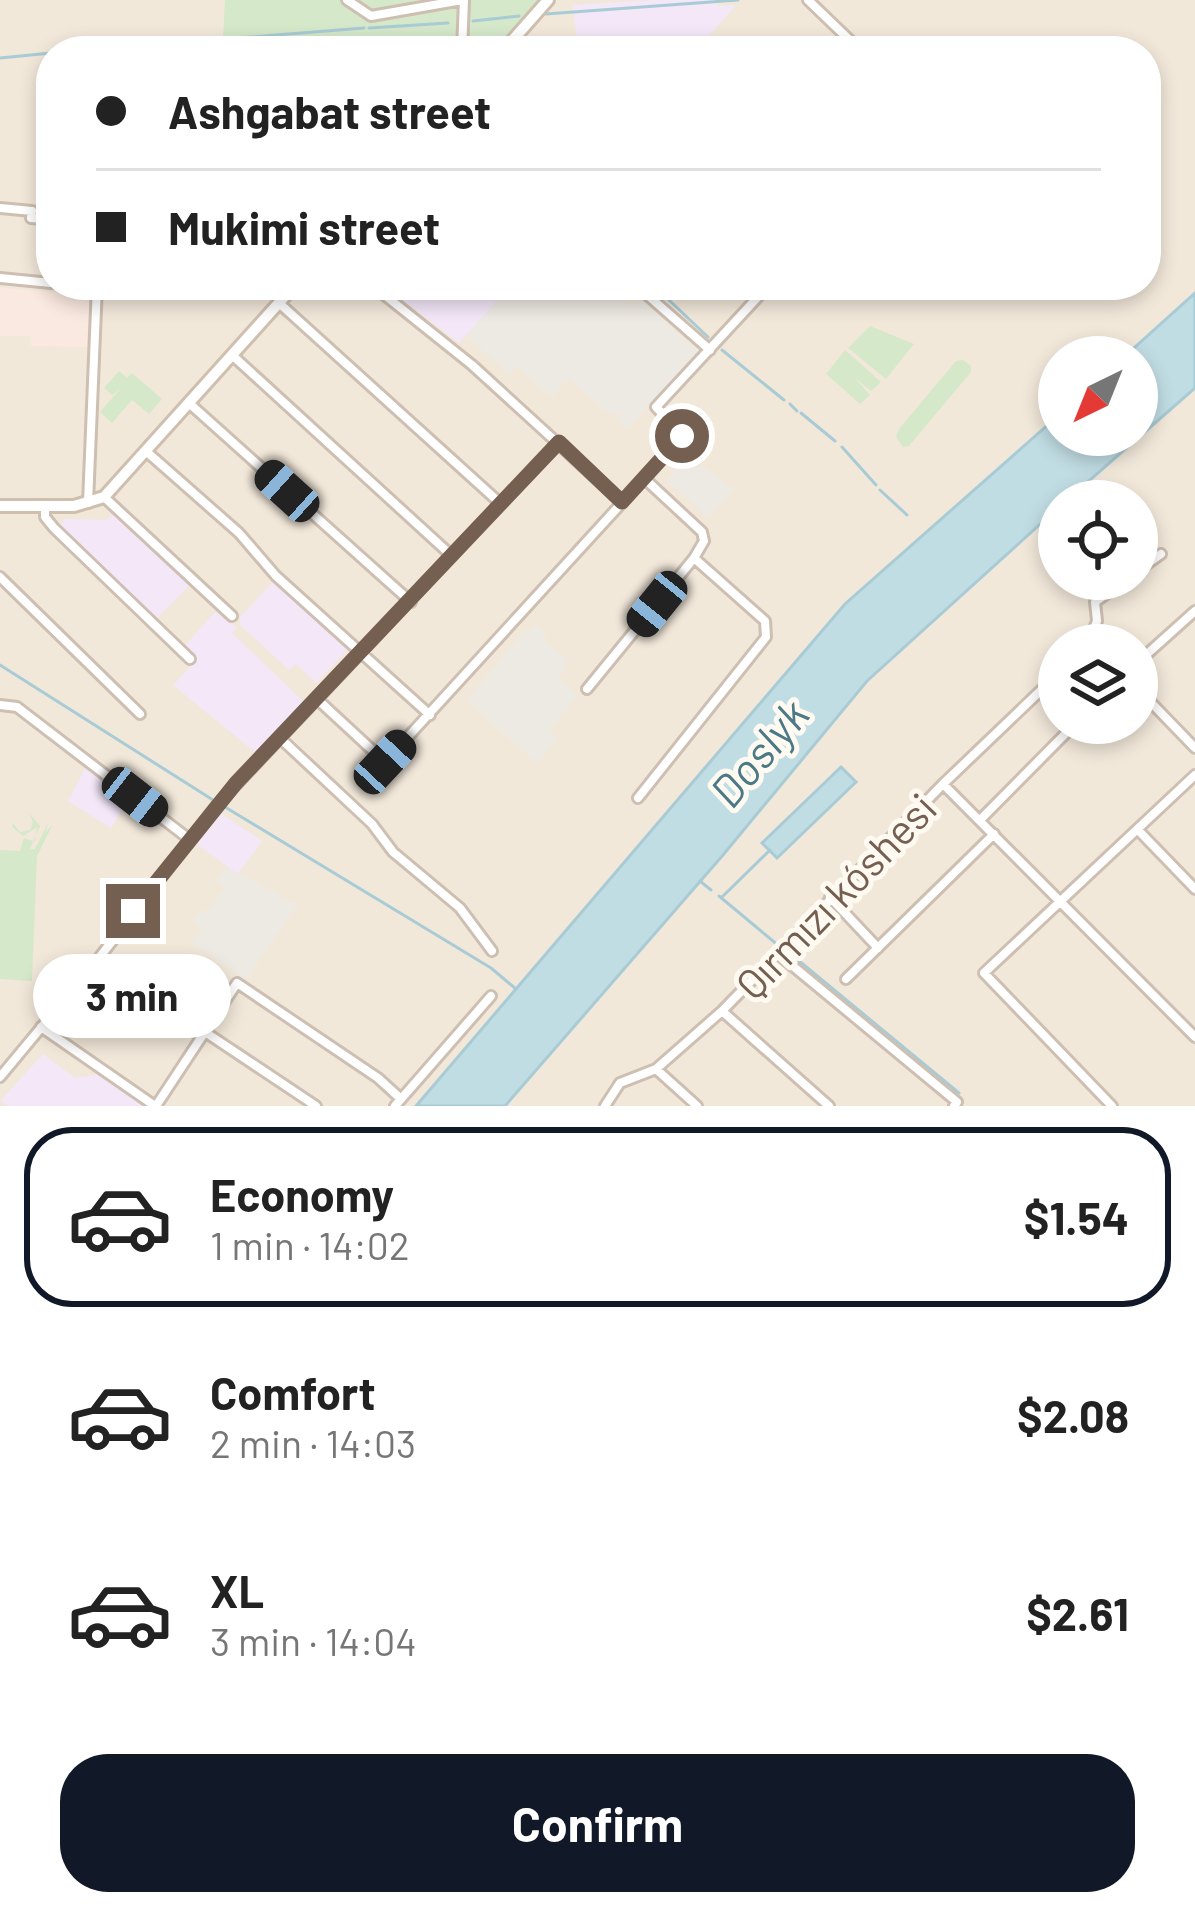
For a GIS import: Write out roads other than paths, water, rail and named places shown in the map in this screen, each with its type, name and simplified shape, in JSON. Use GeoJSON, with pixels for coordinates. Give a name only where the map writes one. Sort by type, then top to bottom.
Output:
{"type":"FeatureCollection","features":[{"type":"Feature","properties":{"kind":"main road"},"geometry":{"type":"LineString","coordinates":[[516,36],[548,0]]}},
{"type":"Feature","properties":{"kind":"main road"},"geometry":{"type":"LineString","coordinates":[[0,506],[88,504],[104,497],[282,300]]}},
{"type":"Feature","properties":{"kind":"street"},"geometry":{"type":"LineString","coordinates":[[347,0],[371,16],[463,0],[462,36]]}},
{"type":"Feature","properties":{"kind":"street"},"geometry":{"type":"LineString","coordinates":[[808,0],[845,36]]}},
{"type":"Feature","properties":{"kind":"street"},"geometry":{"type":"LineString","coordinates":[[0,208],[32,211],[31,218],[36,218]]}},
{"type":"Feature","properties":{"kind":"street"},"geometry":{"type":"LineString","coordinates":[[0,278],[36,282]]}},
{"type":"Feature","properties":{"kind":"street"},"geometry":{"type":"LineString","coordinates":[[88,504],[96,300]]}},
{"type":"Feature","properties":{"kind":"street"},"geometry":{"type":"LineString","coordinates":[[391,300],[472,365],[622,502]]}},
{"type":"Feature","properties":{"kind":"street"},"geometry":{"type":"LineString","coordinates":[[653,300],[710,350]]}},
{"type":"Feature","properties":{"kind":"street"},"geometry":{"type":"LineString","coordinates":[[317,700],[385,762],[682,436],[656,407],[755,300]]}},
{"type":"Feature","properties":{"kind":"street"},"geometry":{"type":"LineString","coordinates":[[279,303],[501,504]]}},
{"type":"Feature","properties":{"kind":"street"},"geometry":{"type":"LineString","coordinates":[[232,355],[452,556]]}},
{"type":"Feature","properties":{"kind":"street"},"geometry":{"type":"LineString","coordinates":[[190,404],[411,602]]}},
{"type":"Feature","properties":{"kind":"street"},"geometry":{"type":"LineString","coordinates":[[0,1077],[189,839],[559,442]]}},
{"type":"Feature","properties":{"kind":"street"},"geometry":{"type":"LineString","coordinates":[[147,452],[430,715]]}},
{"type":"Feature","properties":{"kind":"street"},"geometry":{"type":"LineString","coordinates":[[587,689],[704,541],[702,532],[645,479]]}},
{"type":"Feature","properties":{"kind":"street"},"geometry":{"type":"LineString","coordinates":[[104,497],[232,616]]}},
{"type":"Feature","properties":{"kind":"street"},"geometry":{"type":"LineString","coordinates":[[45,506],[45,517],[55,528],[190,659]]}},
{"type":"Feature","properties":{"kind":"street"},"geometry":{"type":"LineString","coordinates":[[638,798],[766,637],[765,621],[694,558]]}},
{"type":"Feature","properties":{"kind":"street"},"geometry":{"type":"LineString","coordinates":[[0,577],[140,714]]}},
{"type":"Feature","properties":{"kind":"street"},"geometry":{"type":"LineString","coordinates":[[1158,644],[1195,611]]}},
{"type":"Feature","properties":{"kind":"street","name":"Qırmızı kóshesi"},"geometry":{"type":"LineString","coordinates":[[605,1106],[620,1083],[656,1069],[722,1011],[830,897],[1038,693]]}},
{"type":"Feature","properties":{"kind":"street"},"geometry":{"type":"LineString","coordinates":[[0,705],[16,707],[189,839]]}},
{"type":"Feature","properties":{"kind":"street"},"geometry":{"type":"LineString","coordinates":[[1158,707],[1191,736],[1195,748]]}},
{"type":"Feature","properties":{"kind":"street"},"geometry":{"type":"LineString","coordinates":[[280,738],[372,824],[393,852],[460,908],[492,951]]}},
{"type":"Feature","properties":{"kind":"street"},"geometry":{"type":"LineString","coordinates":[[980,820],[1055,744]]}},
{"type":"Feature","properties":{"kind":"street"},"geometry":{"type":"LineString","coordinates":[[1112,1106],[984,973],[1195,775]]}},
{"type":"Feature","properties":{"kind":"street"},"geometry":{"type":"LineString","coordinates":[[943,784],[1195,1037]]}},
{"type":"Feature","properties":{"kind":"street"},"geometry":{"type":"LineString","coordinates":[[1138,830],[1195,889]]}},
{"type":"Feature","properties":{"kind":"street"},"geometry":{"type":"LineString","coordinates":[[846,979],[994,834]]}},
{"type":"Feature","properties":{"kind":"street"},"geometry":{"type":"LineString","coordinates":[[830,897],[878,948]]}},
{"type":"Feature","properties":{"kind":"street"},"geometry":{"type":"LineString","coordinates":[[777,953],[956,1104]]}},
{"type":"Feature","properties":{"kind":"street"},"geometry":{"type":"LineString","coordinates":[[41,1027],[155,1106],[237,983],[378,1078],[398,1102],[491,996]]}},
{"type":"Feature","properties":{"kind":"street"},"geometry":{"type":"LineString","coordinates":[[722,1011],[829,1106]]}},
{"type":"Feature","properties":{"kind":"street"},"geometry":{"type":"LineString","coordinates":[[205,1032],[316,1106]]}},
{"type":"Feature","properties":{"kind":"street"},"geometry":{"type":"LineString","coordinates":[[656,1069],[697,1106]]}},
{"type":"Feature","properties":{"kind":"water"},"geometry":{"type":"Polygon","coordinates":[[[1195,293],[1195,388],[1158,420],[1158,336],[1147,336],[1195,293]]]}},
{"type":"Feature","properties":{"kind":"water","name":"Doslyk"},"geometry":{"type":"Polygon","coordinates":[[[1038,434],[1038,456],[1117,456],[1090,480],[1038,480],[1038,526],[867,681],[505,1106],[416,1106],[845,604],[1038,434]]]}},
{"type":"Feature","properties":{"kind":"water"},"geometry":{"type":"Polygon","coordinates":[[[841,767],[856,782],[777,858],[762,843],[841,767]]]}},
{"type":"Feature","properties":{"kind":"waterway"},"geometry":{"type":"LineString","coordinates":[[546,14],[738,0]]}},
{"type":"Feature","properties":{"kind":"waterway"},"geometry":{"type":"LineString","coordinates":[[473,21],[519,16]]}},
{"type":"Feature","properties":{"kind":"waterway"},"geometry":{"type":"LineString","coordinates":[[369,28],[448,23]]}},
{"type":"Feature","properties":{"kind":"waterway"},"geometry":{"type":"LineString","coordinates":[[263,36],[364,28]]}},
{"type":"Feature","properties":{"kind":"waterway"},"geometry":{"type":"LineString","coordinates":[[0,58],[36,54]]}},
{"type":"Feature","properties":{"kind":"waterway"},"geometry":{"type":"LineString","coordinates":[[669,300],[708,337]]}},
{"type":"Feature","properties":{"kind":"waterway"},"geometry":{"type":"LineString","coordinates":[[722,350],[784,400]]}},
{"type":"Feature","properties":{"kind":"waterway"},"geometry":{"type":"LineString","coordinates":[[790,404],[797,411]]}},
{"type":"Feature","properties":{"kind":"waterway"},"geometry":{"type":"LineString","coordinates":[[801,413],[835,441]]}},
{"type":"Feature","properties":{"kind":"waterway"},"geometry":{"type":"LineString","coordinates":[[842,447],[876,485]]}},
{"type":"Feature","properties":{"kind":"waterway"},"geometry":{"type":"LineString","coordinates":[[880,490],[907,515]]}},
{"type":"Feature","properties":{"kind":"waterway"},"geometry":{"type":"LineString","coordinates":[[0,665],[213,800]]}},
{"type":"Feature","properties":{"kind":"waterway"},"geometry":{"type":"LineString","coordinates":[[225,807],[491,968],[516,989]]}},
{"type":"Feature","properties":{"kind":"waterway"},"geometry":{"type":"LineString","coordinates":[[722,897],[770,850]]}},
{"type":"Feature","properties":{"kind":"waterway"},"geometry":{"type":"LineString","coordinates":[[700,881],[711,890]]}},
{"type":"Feature","properties":{"kind":"waterway"},"geometry":{"type":"LineString","coordinates":[[719,896],[779,946]]}},
{"type":"Feature","properties":{"kind":"waterway"},"geometry":{"type":"LineString","coordinates":[[787,951],[959,1093]]}}]}
